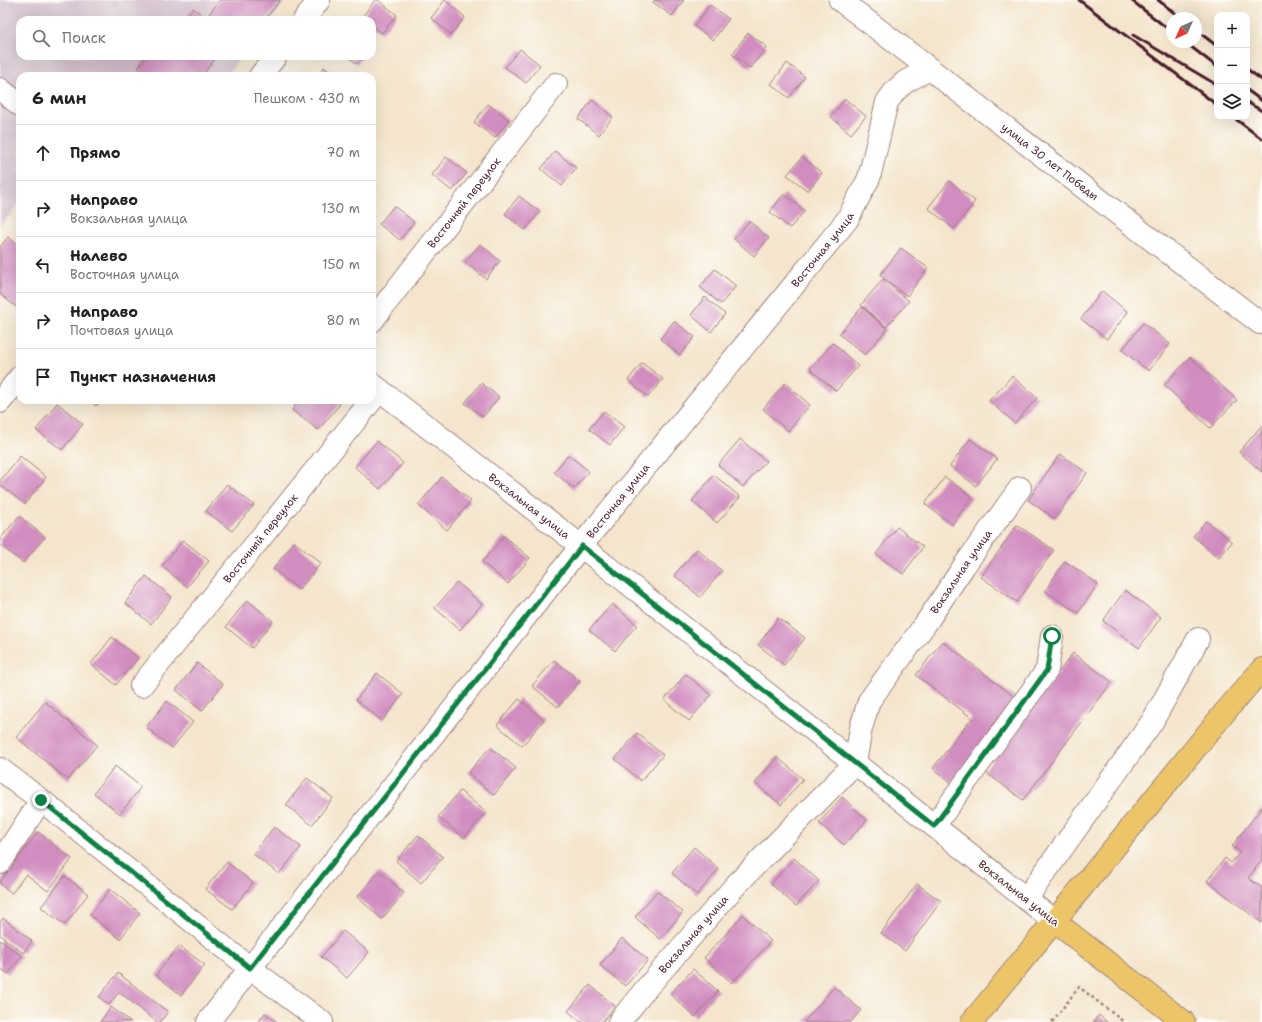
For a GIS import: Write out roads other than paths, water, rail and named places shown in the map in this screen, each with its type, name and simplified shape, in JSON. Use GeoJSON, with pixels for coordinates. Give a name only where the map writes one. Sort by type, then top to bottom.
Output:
{"type":"FeatureCollection","features":[{"type":"Feature","properties":{"kind":"main road"},"geometry":{"type":"LineString","coordinates":[[972,1022],[1215,724],[1262,669]]}},
{"type":"Feature","properties":{"kind":"main road","name":"Вокзальная улица"},"geometry":{"type":"LineString","coordinates":[[1054,921],[1184,1022]]}},
{"type":"Feature","properties":{"kind":"street"},"geometry":{"type":"LineString","coordinates":[[307,16],[319,0]]}},
{"type":"Feature","properties":{"kind":"street","name":"улица 30 лет Победы"},"geometry":{"type":"LineString","coordinates":[[840,0],[1260,323]]}},
{"type":"Feature","properties":{"kind":"street"},"geometry":{"type":"LineString","coordinates":[[263,72],[273,60]]}},
{"type":"Feature","properties":{"kind":"street","name":"Восточная улица"},"geometry":{"type":"LineString","coordinates":[[208,1022],[582,546],[847,220],[870,178],[886,102],[894,91],[905,82],[929,69]]}},
{"type":"Feature","properties":{"kind":"street","name":"Восточный переулок"},"geometry":{"type":"LineString","coordinates":[[376,316],[556,84]]}},
{"type":"Feature","properties":{"kind":"street"},"geometry":{"type":"LineString","coordinates":[[0,89],[16,102]]}},
{"type":"Feature","properties":{"kind":"street"},"geometry":{"type":"LineString","coordinates":[[0,402],[16,382]]}},
{"type":"Feature","properties":{"kind":"street","name":"Вокзальная улица"},"geometry":{"type":"LineString","coordinates":[[376,387],[582,546],[1054,921]]}},
{"type":"Feature","properties":{"kind":"street","name":"Восточный переулок"},"geometry":{"type":"LineString","coordinates":[[141,686],[363,404]]}},
{"type":"Feature","properties":{"kind":"street","name":"Вокзальная улица"},"geometry":{"type":"LineString","coordinates":[[619,1022],[735,886],[855,763],[861,728],[869,701],[926,624],[964,566],[1020,488]]}},
{"type":"Feature","properties":{"kind":"street"},"geometry":{"type":"LineString","coordinates":[[934,826],[1047,670],[1052,636]]}},
{"type":"Feature","properties":{"kind":"street"},"geometry":{"type":"LineString","coordinates":[[1026,898],[1152,722],[1198,639]]}},
{"type":"Feature","properties":{"kind":"street"},"geometry":{"type":"LineString","coordinates":[[0,769],[41,800],[250,968],[322,1022]]}},
{"type":"Feature","properties":{"kind":"street"},"geometry":{"type":"LineString","coordinates":[[0,862],[41,800]]}},
{"type":"Feature","properties":{"kind":"railway"},"geometry":{"type":"LineString","coordinates":[[1079,0],[1214,103]]}},
{"type":"Feature","properties":{"kind":"railway"},"geometry":{"type":"LineString","coordinates":[[1131,0],[1166,27]]}},
{"type":"Feature","properties":{"kind":"railway"},"geometry":{"type":"LineString","coordinates":[[1158,0],[1173,12]]}},
{"type":"Feature","properties":{"kind":"railway"},"geometry":{"type":"LineString","coordinates":[[1133,35],[1215,84]]}},
{"type":"Feature","properties":{"kind":"railway"},"geometry":{"type":"LineString","coordinates":[[1202,35],[1214,44]]}},
{"type":"Feature","properties":{"kind":"railway"},"geometry":{"type":"LineString","coordinates":[[1193,48],[1214,65]]}},
{"type":"Feature","properties":{"kind":"railway"},"geometry":{"type":"LineString","coordinates":[[1250,71],[1262,80]]}},
{"type":"Feature","properties":{"kind":"railway"},"geometry":{"type":"LineString","coordinates":[[1250,92],[1262,101]]}},
{"type":"Feature","properties":{"kind":"railway"},"geometry":{"type":"LineString","coordinates":[[1250,104],[1262,111]]}},
{"type":"Feature","properties":{"kind":"railway"},"geometry":{"type":"LineString","coordinates":[[1237,120],[1262,139]]}}]}
